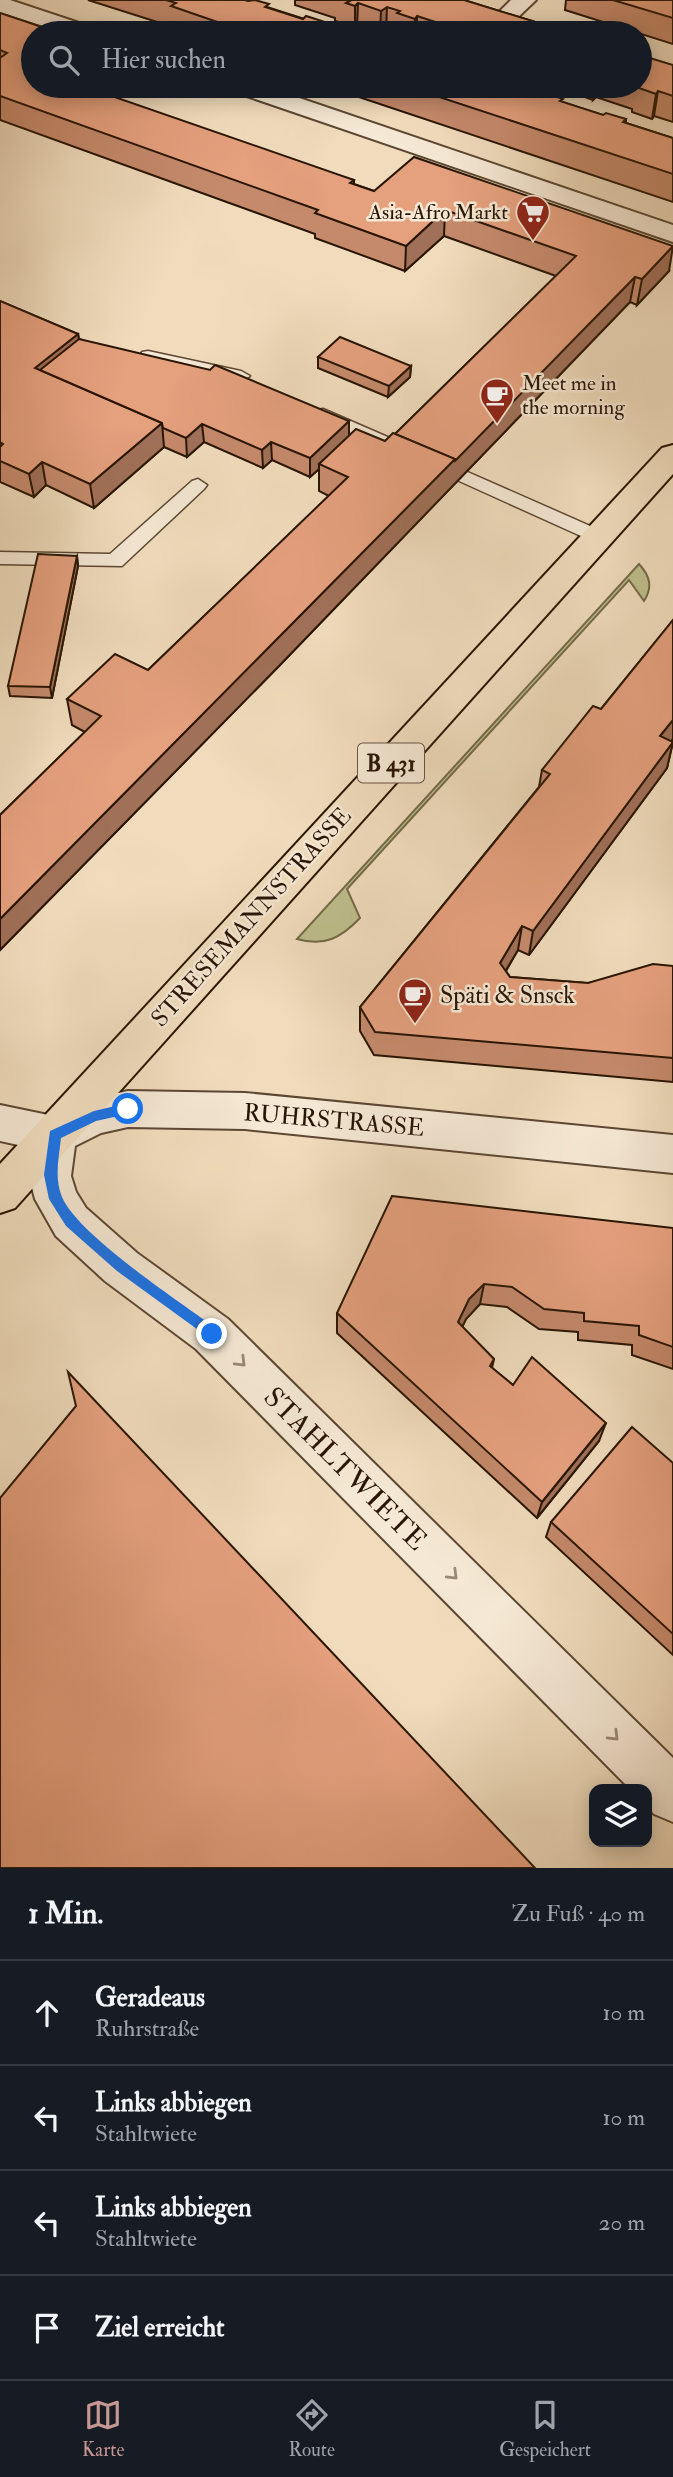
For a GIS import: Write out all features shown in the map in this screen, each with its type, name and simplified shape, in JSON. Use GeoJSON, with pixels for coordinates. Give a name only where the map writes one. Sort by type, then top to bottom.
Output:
{"type":"FeatureCollection","features":[{"type":"Feature","properties":{"kind":"main road","name":"STRESEMANNSTRASSE"},"geometry":{"type":"LineString","coordinates":[[0,1194],[673,455]]}},
{"type":"Feature","properties":{"kind":"street"},"geometry":{"type":"LineString","coordinates":[[0,4],[50,21]]}},
{"type":"Feature","properties":{"kind":"street"},"geometry":{"type":"LineString","coordinates":[[482,8],[507,15],[527,11]]}},
{"type":"Feature","properties":{"kind":"street"},"geometry":{"type":"LineString","coordinates":[[275,98],[673,234]]}},
{"type":"Feature","properties":{"kind":"street","name":"RUHRSTRASSE"},"geometry":{"type":"LineString","coordinates":[[55,1135],[94,1116],[128,1109],[245,1111],[673,1154]]}},
{"type":"Feature","properties":{"kind":"street"},"geometry":{"type":"LineString","coordinates":[[0,1123],[55,1135]]}},
{"type":"Feature","properties":{"kind":"street","name":"STAHLTWIETE"},"geometry":{"type":"LineString","coordinates":[[55,1135],[50,1175],[56,1199],[71,1222],[121,1267],[212,1334],[673,1795]]}},
{"type":"Feature","properties":{"kind":"lane"},"geometry":{"type":"LineString","coordinates":[[137,353],[238,375],[251,381]]}},
{"type":"Feature","properties":{"kind":"lane"},"geometry":{"type":"LineString","coordinates":[[302,404],[403,450]]}},
{"type":"Feature","properties":{"kind":"lane"},"geometry":{"type":"LineString","coordinates":[[463,477],[599,537]]}},
{"type":"Feature","properties":{"kind":"lane"},"geometry":{"type":"LineString","coordinates":[[0,558],[115,561],[198,485]]}},
{"type":"Feature","properties":{"kind":"green space"},"geometry":{"type":"Polygon","coordinates":[[[639,564],[649,582],[649,591],[644,601],[629,580],[347,889],[360,918],[332,939],[316,942],[297,939],[639,564]]]}},
{"type":"Feature","properties":{"kind":"building"},"geometry":{"type":"Polygon","coordinates":[[[166,0],[255,0],[269,4],[265,7],[303,19],[306,16],[322,21],[214,21],[171,6],[176,3],[166,0]]]}},
{"type":"Feature","properties":{"kind":"building"},"geometry":{"type":"Polygon","coordinates":[[[347,0],[464,0],[532,21],[432,21],[417,16],[415,19],[387,7],[381,11],[358,3],[355,6],[346,3],[350,1],[347,0]]]}},
{"type":"Feature","properties":{"kind":"building"},"geometry":{"type":"Polygon","coordinates":[[[613,0],[673,0],[673,18],[613,0]]]}},
{"type":"Feature","properties":{"kind":"building"},"geometry":{"type":"Polygon","coordinates":[[[0,13],[24,21],[21,21],[21,98],[118,98],[354,180],[350,183],[374,191],[414,157],[673,246],[642,279],[635,277],[455,461],[395,434],[576,256],[445,210],[406,246],[315,213],[318,210],[0,96],[0,58],[7,53],[0,50],[0,13]]]}},
{"type":"Feature","properties":{"kind":"building"},"geometry":{"type":"Polygon","coordinates":[[[652,59],[673,65],[673,96],[658,91],[656,94],[652,93],[652,59]]]}},
{"type":"Feature","properties":{"kind":"building"},"geometry":{"type":"Polygon","coordinates":[[[442,98],[560,98],[563,99],[560,101],[603,115],[606,113],[626,119],[623,122],[673,138],[673,174],[442,98]]]}},
{"type":"Feature","properties":{"kind":"building"},"geometry":{"type":"Polygon","coordinates":[[[0,301],[78,334],[35,368],[162,423],[90,484],[42,462],[29,474],[0,461],[0,447],[3,444],[0,442],[0,301]]]}},
{"type":"Feature","properties":{"kind":"building"},"geometry":{"type":"Polygon","coordinates":[[[340,337],[411,366],[389,386],[318,357],[340,337]]]}},
{"type":"Feature","properties":{"kind":"building"},"geometry":{"type":"Polygon","coordinates":[[[79,339],[210,370],[215,365],[349,421],[310,458],[271,442],[262,450],[202,424],[186,438],[163,428],[162,423],[40,370],[79,339]]]}},
{"type":"Feature","properties":{"kind":"building"},"geometry":{"type":"Polygon","coordinates":[[[356,429],[385,441],[393,433],[455,459],[0,919],[0,815],[101,716],[67,699],[115,654],[148,670],[348,477],[319,464],[356,429]]]}},
{"type":"Feature","properties":{"kind":"building"},"geometry":{"type":"Polygon","coordinates":[[[38,554],[77,556],[50,687],[8,686],[38,554]]]}},
{"type":"Feature","properties":{"kind":"building"},"geometry":{"type":"Polygon","coordinates":[[[673,620],[673,720],[660,736],[673,742],[533,931],[522,926],[500,963],[510,977],[588,983],[653,964],[673,966],[673,1058],[375,1032],[360,1007],[550,774],[542,770],[593,706],[601,709],[673,620]]]}},
{"type":"Feature","properties":{"kind":"building"},"geometry":{"type":"Polygon","coordinates":[[[392,1196],[673,1228],[673,1347],[639,1335],[639,1326],[584,1321],[584,1313],[544,1309],[512,1287],[484,1284],[469,1299],[458,1322],[494,1359],[490,1366],[513,1385],[532,1357],[606,1423],[542,1502],[337,1313],[392,1196]]]}},
{"type":"Feature","properties":{"kind":"building"},"geometry":{"type":"Polygon","coordinates":[[[68,1372],[535,1868],[0,1868],[0,1498],[76,1406],[68,1372]]]}},
{"type":"Feature","properties":{"kind":"building"},"geometry":{"type":"Polygon","coordinates":[[[632,1427],[673,1463],[673,1634],[551,1522],[632,1427]]]}},
{"type":"Feature","properties":{"kind":"place","name":"Asia-Afro Markt"},"geometry":{"type":"Point","coordinates":[533,242]}},
{"type":"Feature","properties":{"kind":"place","name":"Meet me in the morning"},"geometry":{"type":"Point","coordinates":[497,425]}},
{"type":"Feature","properties":{"kind":"place","name":"Späti & Snsck"},"geometry":{"type":"Point","coordinates":[415,1025]}},
{"type":"Feature","properties":{"kind":"route"},"geometry":{"type":"LineString","coordinates":[[128,1109],[94,1116],[55,1135],[50,1175],[56,1199],[71,1222],[121,1267],[212,1334]]}}]}
